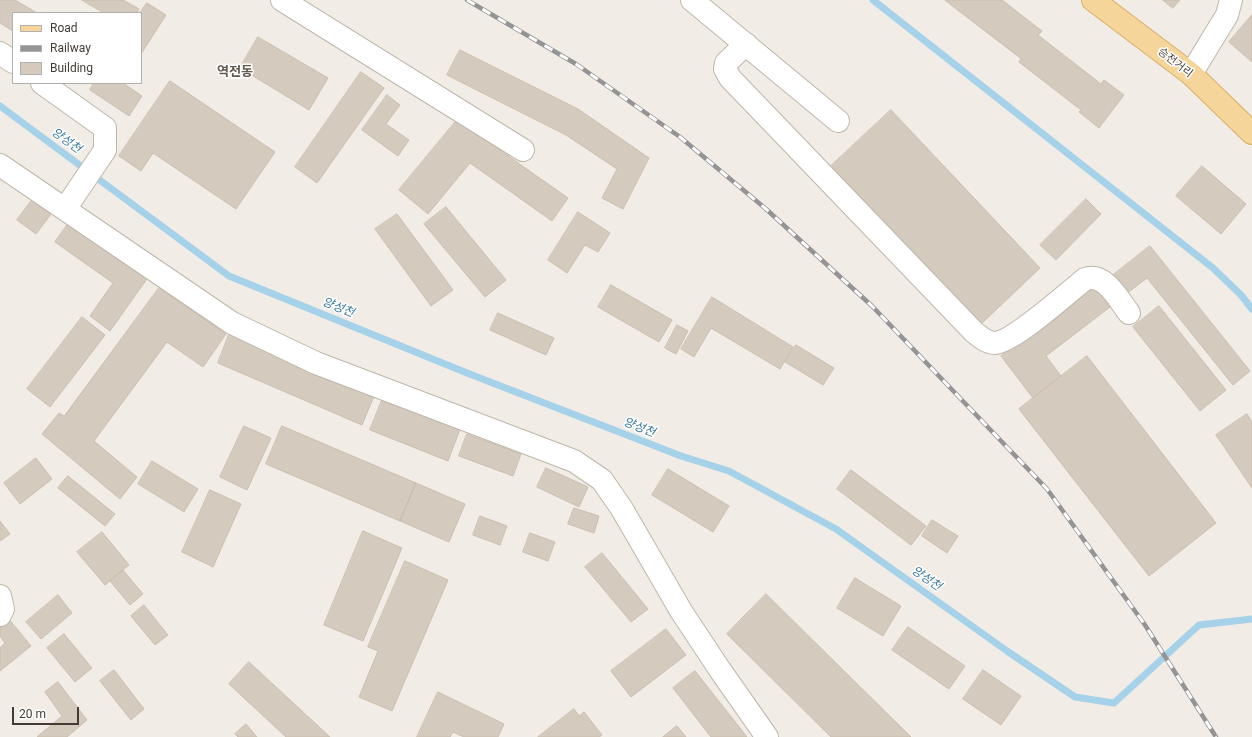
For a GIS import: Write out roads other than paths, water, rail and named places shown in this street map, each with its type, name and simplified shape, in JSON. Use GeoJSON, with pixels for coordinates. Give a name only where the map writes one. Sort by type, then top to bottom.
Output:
{"type":"FeatureCollection","features":[{"type":"Feature","properties":{"kind":"main road","name":"승전거리"},"geometry":{"type":"LineString","coordinates":[[1093,0],[1191,74],[1252,133]]}},
{"type":"Feature","properties":{"kind":"street"},"geometry":{"type":"LineString","coordinates":[[282,0],[523,150]]}},
{"type":"Feature","properties":{"kind":"street"},"geometry":{"type":"LineString","coordinates":[[692,0],[838,121]]}},
{"type":"Feature","properties":{"kind":"street"},"geometry":{"type":"LineString","coordinates":[[1191,74],[1226,15],[1231,0]]}},
{"type":"Feature","properties":{"kind":"street"},"geometry":{"type":"LineString","coordinates":[[746,44],[726,63],[725,69],[730,78],[974,332],[987,341],[996,343],[1012,337],[1085,279],[1092,276],[1103,279],[1129,313]]}},
{"type":"Feature","properties":{"kind":"street"},"geometry":{"type":"LineString","coordinates":[[0,53],[12,61]]}},
{"type":"Feature","properties":{"kind":"street"},"geometry":{"type":"LineString","coordinates":[[43,84],[105,128],[105,150],[72,200]]}},
{"type":"Feature","properties":{"kind":"street"},"geometry":{"type":"LineString","coordinates":[[0,166],[72,200],[232,323],[316,362],[574,461],[602,480],[622,509],[681,611],[767,737]]}},
{"type":"Feature","properties":{"kind":"street"},"geometry":{"type":"LineString","coordinates":[[0,596],[3,609],[0,615]]}},
{"type":"Feature","properties":{"kind":"waterway"},"geometry":{"type":"LineString","coordinates":[[873,0],[1213,268],[1241,295],[1252,309]]}},
{"type":"Feature","properties":{"kind":"waterway","name":"양성천"},"geometry":{"type":"LineString","coordinates":[[0,106],[229,276],[467,373],[681,456],[729,471],[836,529],[1007,651],[1075,697],[1114,703],[1199,625],[1252,619]]}},
{"type":"Feature","properties":{"kind":"railway"},"geometry":{"type":"LineString","coordinates":[[467,0],[576,64],[680,137],[766,209],[872,306],[1047,489],[1145,625],[1216,737]]}},
{"type":"Feature","properties":{"kind":"district","name":"역전동"},"geometry":{"type":"Point","coordinates":[235,73]}}]}
